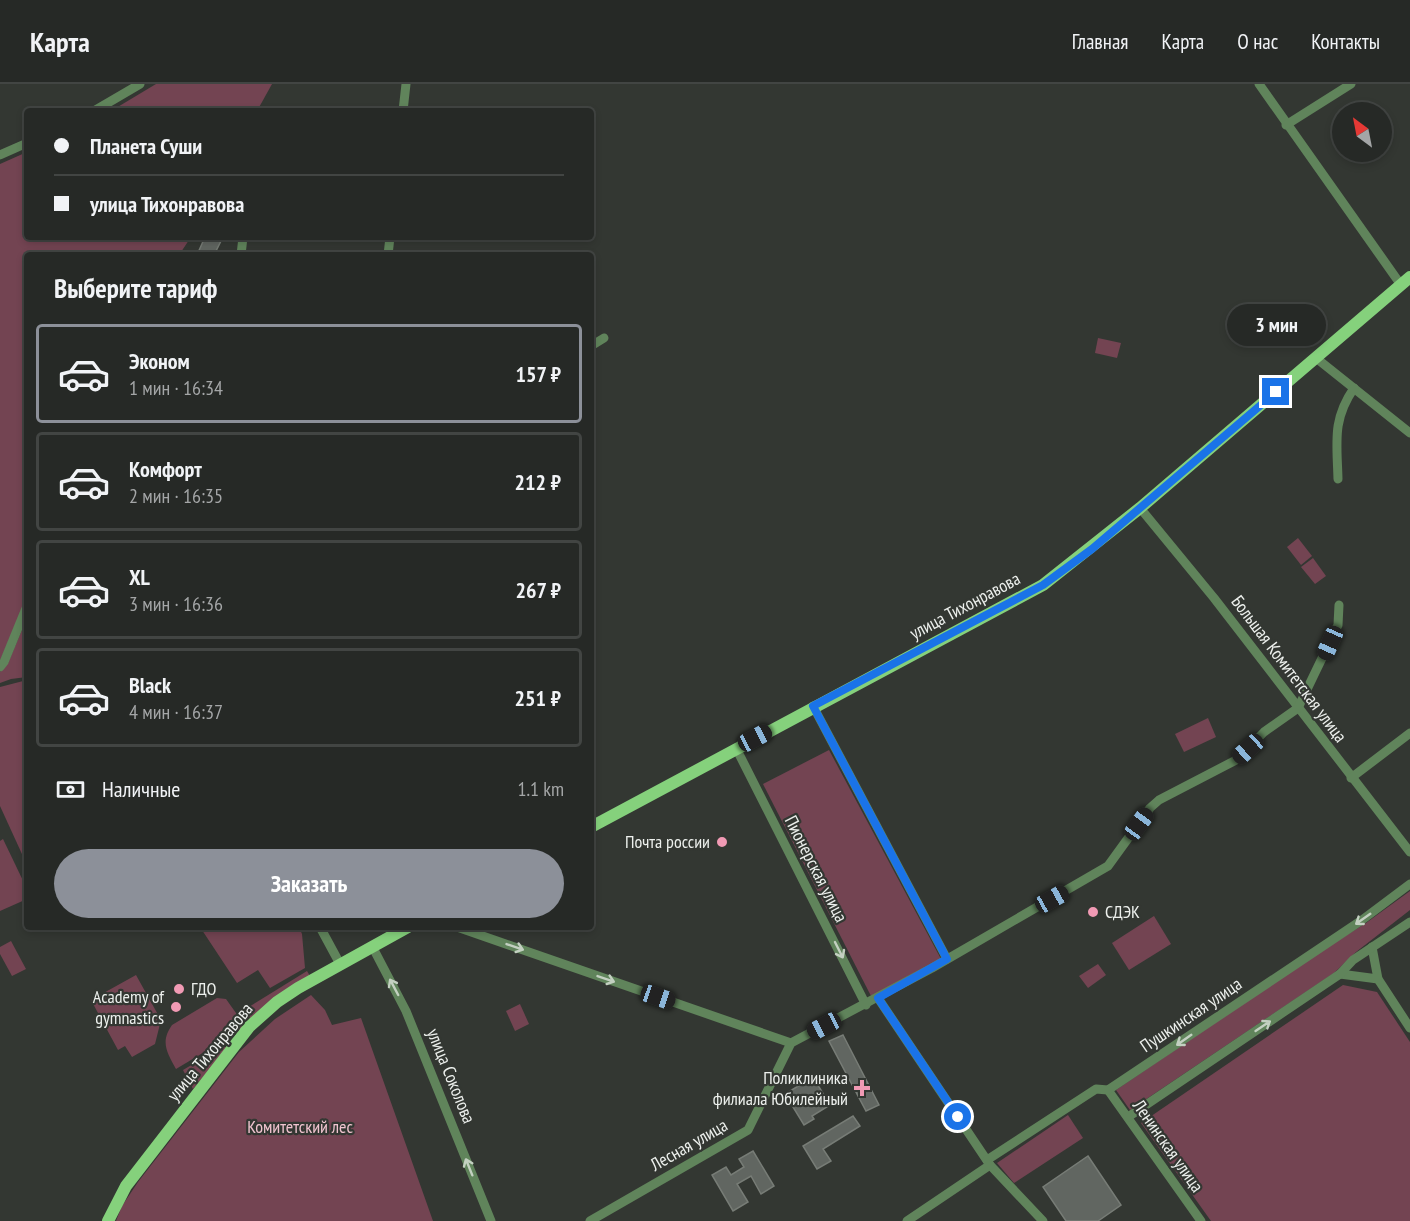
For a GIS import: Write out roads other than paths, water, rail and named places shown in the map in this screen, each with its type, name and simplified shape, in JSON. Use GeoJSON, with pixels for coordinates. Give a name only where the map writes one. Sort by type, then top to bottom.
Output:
{"type":"FeatureCollection","features":[{"type":"Feature","properties":{"kind":"main road","name":"улица Тихонравова"},"geometry":{"type":"LineString","coordinates":[[594,825],[813,706],[1043,585],[1092,549],[1405,281]]}},
{"type":"Feature","properties":{"kind":"main road","name":"улица Тихонравова"},"geometry":{"type":"LineString","coordinates":[[108,1221],[126,1186],[249,1027],[277,1002],[402,930]]}},
{"type":"Feature","properties":{"kind":"street"},"geometry":{"type":"LineString","coordinates":[[99,108],[140,84]]}},
{"type":"Feature","properties":{"kind":"street"},"geometry":{"type":"LineString","coordinates":[[403,108],[406,84]]}},
{"type":"Feature","properties":{"kind":"street"},"geometry":{"type":"LineString","coordinates":[[1259,84],[1286,125],[1405,281]]}},
{"type":"Feature","properties":{"kind":"street"},"geometry":{"type":"LineString","coordinates":[[1286,125],[1351,84]]}},
{"type":"Feature","properties":{"kind":"street"},"geometry":{"type":"LineString","coordinates":[[0,155],[24,144]]}},
{"type":"Feature","properties":{"kind":"street"},"geometry":{"type":"LineString","coordinates":[[594,344],[604,338]]}},
{"type":"Feature","properties":{"kind":"street"},"geometry":{"type":"LineString","coordinates":[[1316,358],[1410,433]]}},
{"type":"Feature","properties":{"kind":"street"},"geometry":{"type":"LineString","coordinates":[[1338,479],[1337,420],[1344,402],[1354,388]]}},
{"type":"Feature","properties":{"kind":"street","name":"Большая Комитетская улица"},"geometry":{"type":"LineString","coordinates":[[1140,508],[1214,598],[1410,852]]}},
{"type":"Feature","properties":{"kind":"street"},"geometry":{"type":"LineString","coordinates":[[465,930],[791,1043],[866,1005],[1108,866],[1150,808],[1159,800],[1238,759],[1264,732],[1298,708],[1338,625],[1339,605]]}},
{"type":"Feature","properties":{"kind":"street"},"geometry":{"type":"LineString","coordinates":[[0,667],[24,613]]}},
{"type":"Feature","properties":{"kind":"street"},"geometry":{"type":"LineString","coordinates":[[813,706],[947,959]]}},
{"type":"Feature","properties":{"kind":"street"},"geometry":{"type":"LineString","coordinates":[[1351,778],[1410,733]]}},
{"type":"Feature","properties":{"kind":"street","name":"Пионерская улица"},"geometry":{"type":"LineString","coordinates":[[736,748],[866,1005]]}},
{"type":"Feature","properties":{"kind":"street","name":"Пушкинская улица"},"geometry":{"type":"LineString","coordinates":[[907,1221],[988,1162],[1096,1089],[1108,1090],[1362,920],[1410,884]]}},
{"type":"Feature","properties":{"kind":"street"},"geometry":{"type":"LineString","coordinates":[[1128,1118],[1340,974],[1353,960],[1410,922]]}},
{"type":"Feature","properties":{"kind":"street"},"geometry":{"type":"LineString","coordinates":[[322,930],[340,964]]}},
{"type":"Feature","properties":{"kind":"street","name":"улица Соколова"},"geometry":{"type":"LineString","coordinates":[[372,946],[414,1029],[491,1221]]}},
{"type":"Feature","properties":{"kind":"street"},"geometry":{"type":"LineString","coordinates":[[1372,947],[1378,979],[1410,1028]]}},
{"type":"Feature","properties":{"kind":"street"},"geometry":{"type":"LineString","coordinates":[[1340,974],[1378,979]]}},
{"type":"Feature","properties":{"kind":"street"},"geometry":{"type":"LineString","coordinates":[[878,998],[988,1162],[1043,1221]]}},
{"type":"Feature","properties":{"kind":"street","name":"Лесная улица"},"geometry":{"type":"LineString","coordinates":[[590,1221],[748,1130],[791,1043]]}},
{"type":"Feature","properties":{"kind":"street","name":"Ленинская улица"},"geometry":{"type":"LineString","coordinates":[[1108,1090],[1201,1221]]}},
{"type":"Feature","properties":{"kind":"place","name":"Почта россии"},"geometry":{"type":"Point","coordinates":[722,842]}},
{"type":"Feature","properties":{"kind":"place","name":"СДЭК"},"geometry":{"type":"Point","coordinates":[1093,912]}},
{"type":"Feature","properties":{"kind":"place","name":"ГДО"},"geometry":{"type":"Point","coordinates":[179,989]}},
{"type":"Feature","properties":{"kind":"place","name":"Academy of gymnastics"},"geometry":{"type":"Point","coordinates":[176,1007]}},
{"type":"Feature","properties":{"kind":"place","name":"Поликлиника филиала Юбилейный"},"geometry":{"type":"Point","coordinates":[862,1088]}},
{"type":"Feature","properties":{"kind":"park label","name":"Комитетский лес"},"geometry":{"type":"Point","coordinates":[300,1127]}}]}
